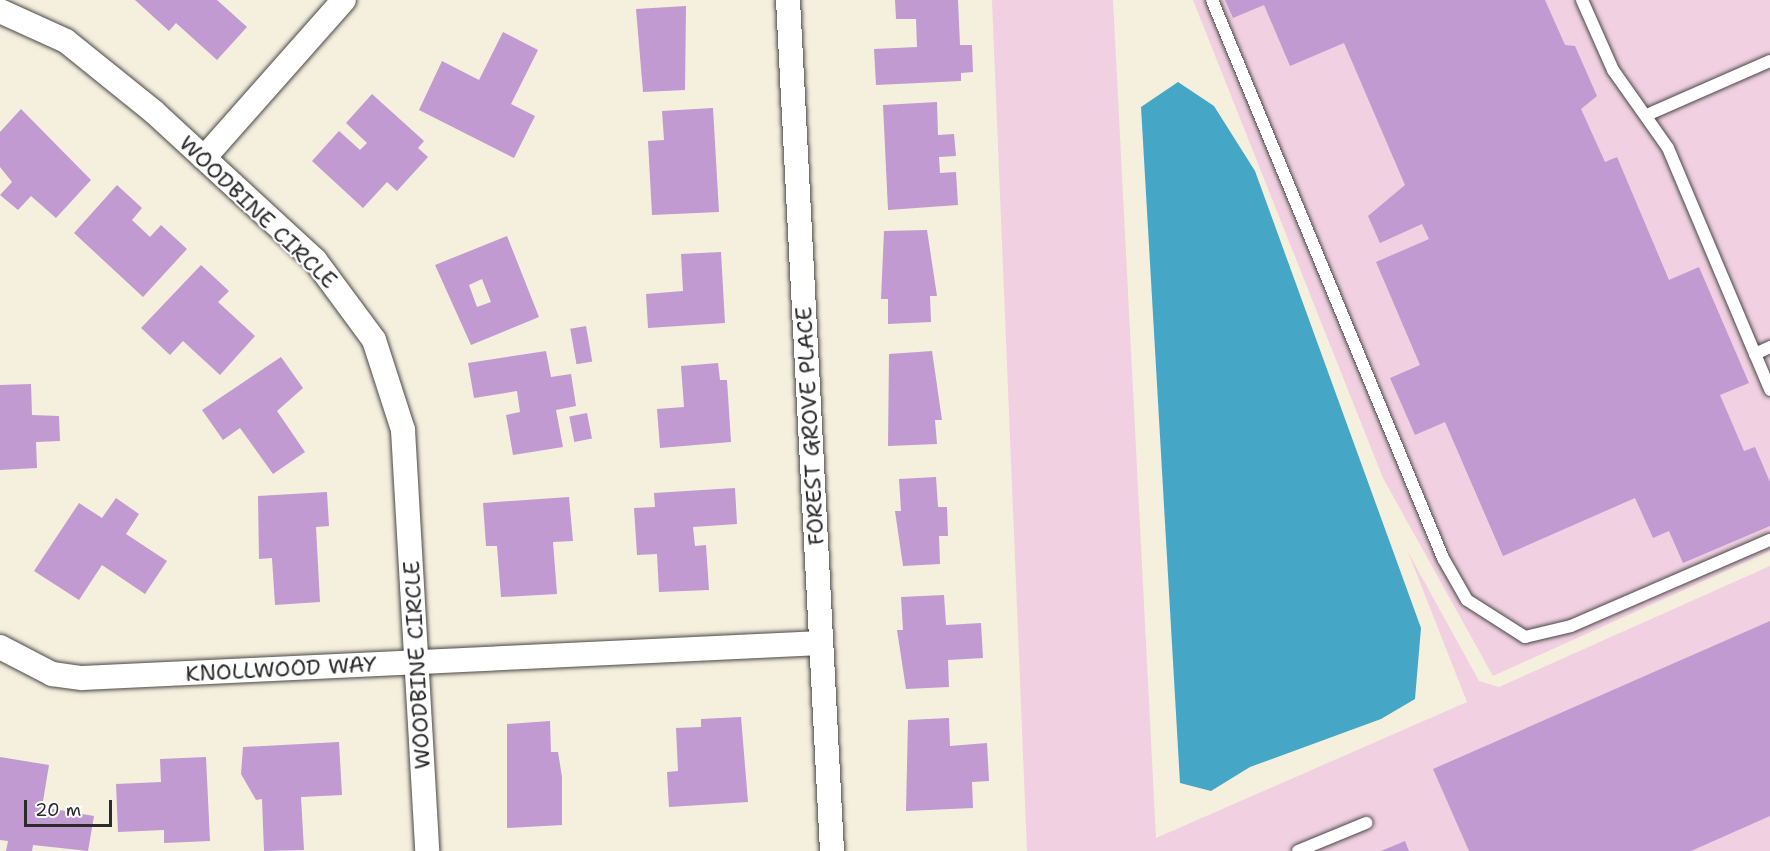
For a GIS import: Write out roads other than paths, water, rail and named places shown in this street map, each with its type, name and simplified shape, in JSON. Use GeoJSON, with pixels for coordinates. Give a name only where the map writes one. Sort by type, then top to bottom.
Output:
{"type":"FeatureCollection","features":[{"type":"Feature","properties":{"kind":"street"},"geometry":{"type":"LineString","coordinates":[[204,158],[344,0]]}},
{"type":"Feature","properties":{"kind":"street","name":"FOREST GROVE PLACE"},"geometry":{"type":"LineString","coordinates":[[788,0],[832,851]]}},
{"type":"Feature","properties":{"kind":"street","name":"WOODBINE CIRCLE"},"geometry":{"type":"LineString","coordinates":[[0,11],[33,24],[93,59],[315,260],[374,340],[403,430],[427,851]]}},
{"type":"Feature","properties":{"kind":"street","name":"KNOLLWOOD WAY"},"geometry":{"type":"LineString","coordinates":[[0,647],[52,674],[82,678],[821,643]]}},
{"type":"Feature","properties":{"kind":"lane"},"geometry":{"type":"LineString","coordinates":[[1212,0],[1443,558],[1467,600],[1525,637],[1571,626],[1770,540]]}},
{"type":"Feature","properties":{"kind":"lane"},"geometry":{"type":"LineString","coordinates":[[1582,0],[1613,70],[1648,114],[1681,177],[1770,390]]}},
{"type":"Feature","properties":{"kind":"lane"},"geometry":{"type":"LineString","coordinates":[[1648,114],[1770,61]]}},
{"type":"Feature","properties":{"kind":"lane"},"geometry":{"type":"LineString","coordinates":[[1755,354],[1770,347]]}},
{"type":"Feature","properties":{"kind":"lane"},"geometry":{"type":"LineString","coordinates":[[1298,851],[1366,823]]}},
{"type":"Feature","properties":{"kind":"water"},"geometry":{"type":"Polygon","coordinates":[[[1178,82],[1214,106],[1255,171],[1421,628],[1415,699],[1381,719],[1250,767],[1211,791],[1180,783],[1141,107],[1178,82]]]}}]}
